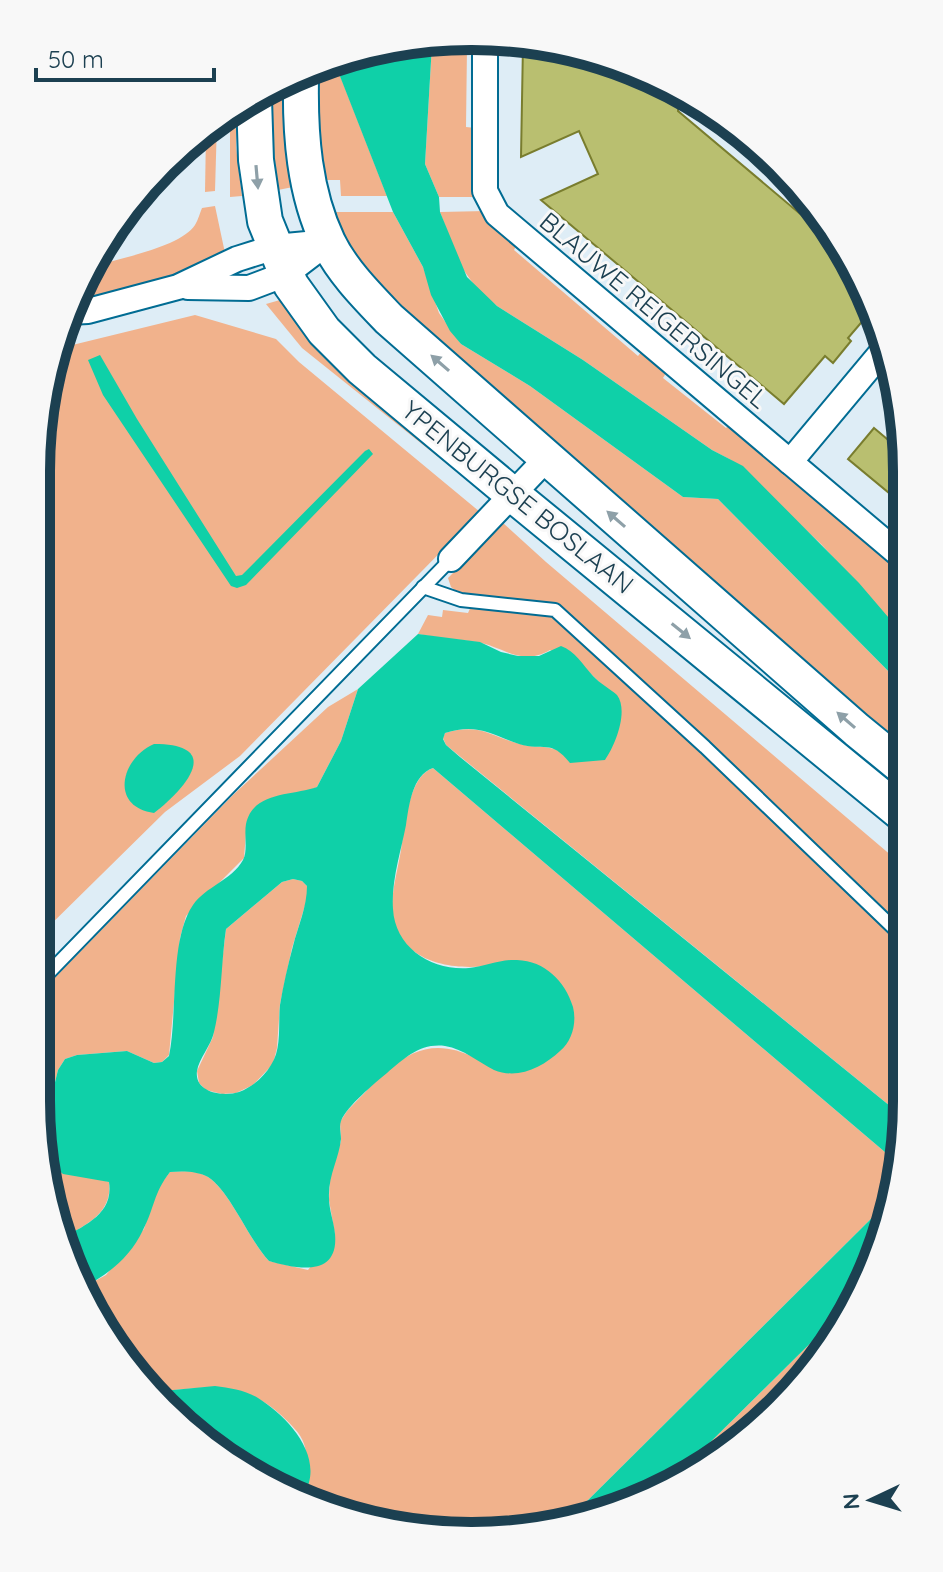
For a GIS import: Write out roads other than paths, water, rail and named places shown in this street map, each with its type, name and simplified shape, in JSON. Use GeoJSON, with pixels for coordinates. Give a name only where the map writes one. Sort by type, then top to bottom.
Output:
{"type":"FeatureCollection","features":[{"type":"Feature","properties":{"kind":"main road","name":"YPENBURGSE BOSLAAN"},"geometry":{"type":"LineString","coordinates":[[301,86],[310,191],[328,242],[360,288],[389,319],[893,759]]}},
{"type":"Feature","properties":{"kind":"main road","name":"YPENBURGSE BOSLAAN"},"geometry":{"type":"LineString","coordinates":[[255,110],[259,199],[280,260],[291,285],[342,350],[512,494],[893,806]]}},
{"type":"Feature","properties":{"kind":"street","name":"BLAUWE REIGERSINGEL"},"geometry":{"type":"LineString","coordinates":[[485,50],[485,191],[497,214],[893,549]]}},
{"type":"Feature","properties":{"kind":"street"},"geometry":{"type":"LineString","coordinates":[[81,311],[178,287],[237,259],[280,260],[328,242]]}},
{"type":"Feature","properties":{"kind":"street"},"geometry":{"type":"LineString","coordinates":[[790,462],[878,357]]}},
{"type":"Feature","properties":{"kind":"street"},"geometry":{"type":"LineString","coordinates":[[451,559],[547,458]]}},
{"type":"Feature","properties":{"kind":"lane"},"geometry":{"type":"LineString","coordinates":[[50,972],[451,559]]}},
{"type":"Feature","properties":{"kind":"lane"},"geometry":{"type":"LineString","coordinates":[[423,587],[461,600],[555,610],[705,747],[893,928]]}}]}
